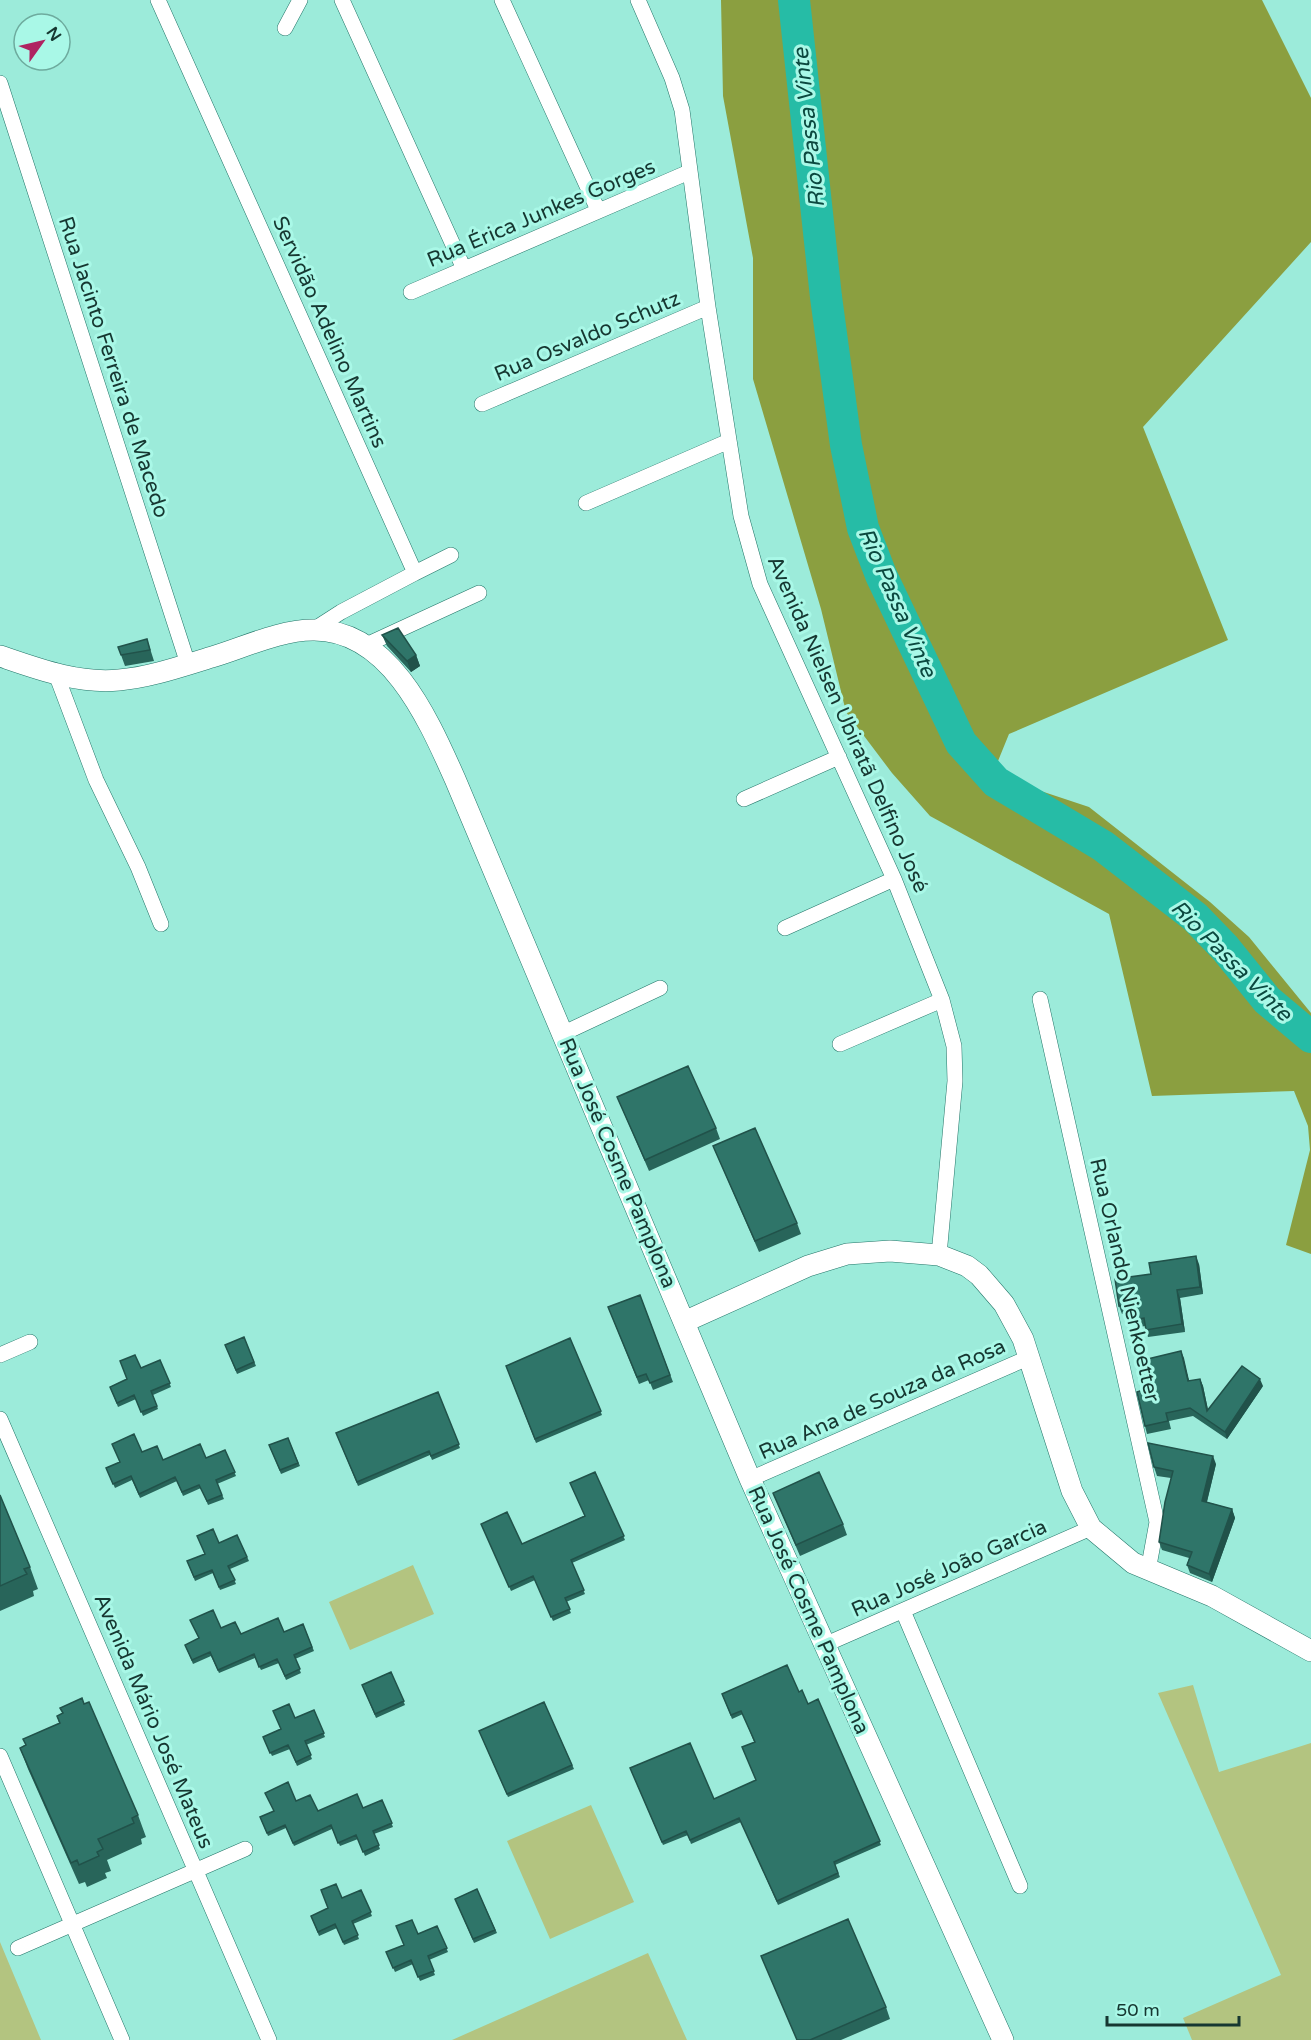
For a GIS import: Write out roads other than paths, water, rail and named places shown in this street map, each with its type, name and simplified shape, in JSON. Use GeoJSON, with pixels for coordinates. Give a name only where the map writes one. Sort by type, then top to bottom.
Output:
{"type":"FeatureCollection","features":[{"type":"Feature","properties":{"kind":"main road","name":"Rua José Cosme Pamplona"},"geometry":{"type":"LineString","coordinates":[[0,656],[56,674],[86,680],[118,680],[188,664],[287,634],[312,630],[342,635],[364,646],[395,673],[441,749],[564,1033],[750,1479],[1003,2040]]}},
{"type":"Feature","properties":{"kind":"main road"},"geometry":{"type":"LineString","coordinates":[[684,1322],[828,1258],[865,1251],[939,1255],[967,1266],[990,1287],[1015,1324],[1030,1357],[1072,1491],[1091,1528],[1116,1551],[1148,1571],[1212,1596],[1311,1651]]}},
{"type":"Feature","properties":{"kind":"street","name":"Servidão Adelino Martins"},"geometry":{"type":"LineString","coordinates":[[158,0],[415,573]]}},
{"type":"Feature","properties":{"kind":"street"},"geometry":{"type":"LineString","coordinates":[[285,28],[300,0]]}},
{"type":"Feature","properties":{"kind":"street"},"geometry":{"type":"LineString","coordinates":[[342,0],[464,269]]}},
{"type":"Feature","properties":{"kind":"street"},"geometry":{"type":"LineString","coordinates":[[502,0],[598,210]]}},
{"type":"Feature","properties":{"kind":"street","name":"Avenida Nielsen Ubiratã Delfino José"},"geometry":{"type":"LineString","coordinates":[[638,0],[672,78],[682,110],[687,134],[689,172],[708,307],[741,516],[760,584],[894,879],[942,1000],[954,1046],[954,1081],[939,1255]]}},
{"type":"Feature","properties":{"kind":"street","name":"Rua Jacinto Ferreira de Macedo"},"geometry":{"type":"LineString","coordinates":[[0,83],[188,664]]}},
{"type":"Feature","properties":{"kind":"street","name":"Rua Érica Junkes Gorges"},"geometry":{"type":"LineString","coordinates":[[411,292],[689,172]]}},
{"type":"Feature","properties":{"kind":"street","name":"Rua Osvaldo Schutz"},"geometry":{"type":"LineString","coordinates":[[482,404],[708,307]]}},
{"type":"Feature","properties":{"kind":"street"},"geometry":{"type":"LineString","coordinates":[[586,503],[729,441]]}},
{"type":"Feature","properties":{"kind":"street"},"geometry":{"type":"LineString","coordinates":[[312,630],[341,612],[451,555]]}},
{"type":"Feature","properties":{"kind":"street"},"geometry":{"type":"LineString","coordinates":[[364,646],[479,593]]}},
{"type":"Feature","properties":{"kind":"street"},"geometry":{"type":"LineString","coordinates":[[56,674],[96,780],[138,867],[161,924]]}},
{"type":"Feature","properties":{"kind":"street"},"geometry":{"type":"LineString","coordinates":[[744,799],[839,757]]}},
{"type":"Feature","properties":{"kind":"street"},"geometry":{"type":"LineString","coordinates":[[784,928],[894,879]]}},
{"type":"Feature","properties":{"kind":"street"},"geometry":{"type":"LineString","coordinates":[[564,1033],[660,988]]}},
{"type":"Feature","properties":{"kind":"street","name":"Rua Orlando Nienkoetter"},"geometry":{"type":"LineString","coordinates":[[1040,999],[1158,1522],[1148,1571]]}},
{"type":"Feature","properties":{"kind":"street"},"geometry":{"type":"LineString","coordinates":[[840,1044],[942,1000]]}},
{"type":"Feature","properties":{"kind":"street"},"geometry":{"type":"LineString","coordinates":[[0,1355],[30,1342]]}},
{"type":"Feature","properties":{"kind":"street","name":"Rua Ana de Souza da Rosa"},"geometry":{"type":"LineString","coordinates":[[750,1479],[1030,1357]]}},
{"type":"Feature","properties":{"kind":"street","name":"Avenida Mário José Mateus"},"geometry":{"type":"LineString","coordinates":[[0,1419],[269,2040]]}},
{"type":"Feature","properties":{"kind":"street","name":"Rua José João Garcia"},"geometry":{"type":"LineString","coordinates":[[824,1645],[1091,1528]]}},
{"type":"Feature","properties":{"kind":"street"},"geometry":{"type":"LineString","coordinates":[[903,1611],[1020,1886]]}},
{"type":"Feature","properties":{"kind":"street"},"geometry":{"type":"LineString","coordinates":[[0,1756],[122,2040]]}},
{"type":"Feature","properties":{"kind":"street"},"geometry":{"type":"LineString","coordinates":[[18,1948],[245,1849]]}},
{"type":"Feature","properties":{"kind":"waterway","name":"Rio Passa Vinte"},"geometry":{"type":"LineString","coordinates":[[794,0],[826,297],[846,445],[863,528],[881,575],[961,743],[996,782],[1103,846],[1195,917],[1225,948],[1267,1000],[1311,1037]]}}]}
